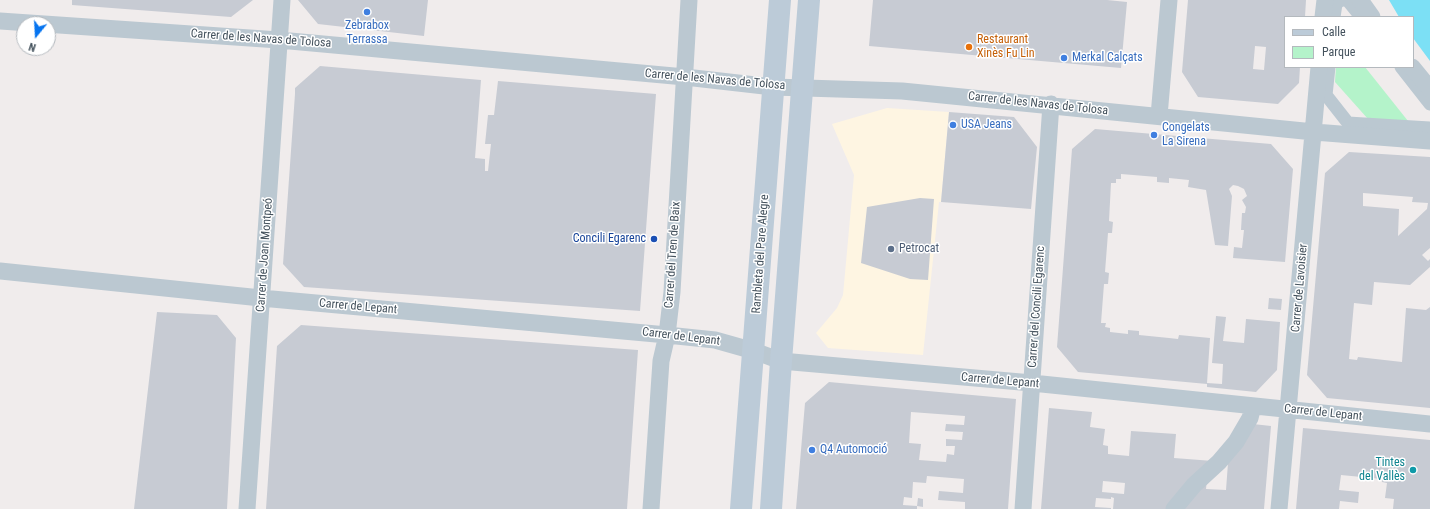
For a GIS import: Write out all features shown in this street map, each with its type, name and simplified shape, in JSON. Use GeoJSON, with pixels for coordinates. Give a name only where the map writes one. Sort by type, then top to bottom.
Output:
{"type":"FeatureCollection","features":[{"type":"Feature","properties":{"kind":"main road","name":"Rambleta del Pare Alegre"},"geometry":{"type":"LineString","coordinates":[[741,509],[780,0]]}},
{"type":"Feature","properties":{"kind":"main road"},"geometry":{"type":"LineString","coordinates":[[771,509],[809,0]]}},
{"type":"Feature","properties":{"kind":"street","name":"Carrer de Joan Montpeó"},"geometry":{"type":"LineString","coordinates":[[247,509],[282,0]]}},
{"type":"Feature","properties":{"kind":"street","name":"Carrer del Tren de Baix"},"geometry":{"type":"LineString","coordinates":[[651,509],[661,361],[667,335],[672,292],[689,0]]}},
{"type":"Feature","properties":{"kind":"street"},"geometry":{"type":"LineString","coordinates":[[1159,116],[1169,0]]}},
{"type":"Feature","properties":{"kind":"street"},"geometry":{"type":"LineString","coordinates":[[1323,16],[1325,0]]}},
{"type":"Feature","properties":{"kind":"street"},"geometry":{"type":"LineString","coordinates":[[1334,16],[1336,4],[1342,0],[1348,1],[1360,16]]}},
{"type":"Feature","properties":{"kind":"street"},"geometry":{"type":"LineString","coordinates":[[1360,0],[1371,16]]}},
{"type":"Feature","properties":{"kind":"street","name":"Carrer de les Navas de Tolosa"},"geometry":{"type":"LineString","coordinates":[[0,21],[279,40],[685,77],[773,88],[803,87],[902,91],[1051,104],[1314,132],[1430,140]]}},
{"type":"Feature","properties":{"kind":"street","name":"Carrer de Lavoisier"},"geometry":{"type":"LineString","coordinates":[[1279,509],[1319,68]]}},
{"type":"Feature","properties":{"kind":"street"},"geometry":{"type":"LineString","coordinates":[[1329,68],[1326,95],[1348,123],[1430,128]]}},
{"type":"Feature","properties":{"kind":"street"},"geometry":{"type":"LineString","coordinates":[[1402,68],[1430,104]]}},
{"type":"Feature","properties":{"kind":"street"},"geometry":{"type":"LineString","coordinates":[[1413,68],[1430,89]]}},
{"type":"Feature","properties":{"kind":"street","name":"Carrer del Concili Egarenc"},"geometry":{"type":"LineString","coordinates":[[1023,509],[1051,104]]}},
{"type":"Feature","properties":{"kind":"street","name":"Carrer de Lepant"},"geometry":{"type":"LineString","coordinates":[[0,271],[262,298],[715,340],[754,351],[781,361],[1032,383],[1430,424]]}},
{"type":"Feature","properties":{"kind":"street"},"geometry":{"type":"LineString","coordinates":[[1174,509],[1236,442],[1250,418],[1253,406]]}},
{"type":"Feature","properties":{"kind":"shaded area","name":"Petrocat"},"geometry":{"type":"Polygon","coordinates":[[[887,108],[949,112],[941,202],[939,202],[923,355],[828,348],[816,333],[837,308],[843,295],[854,175],[832,124],[887,108]]]}},
{"type":"Feature","properties":{"kind":"green space"},"geometry":{"type":"Polygon","coordinates":[[[1336,68],[1366,68],[1408,121],[1368,119],[1335,82],[1336,68]]]}},
{"type":"Feature","properties":{"kind":"water"},"geometry":{"type":"Polygon","coordinates":[[[1389,0],[1430,0],[1430,61],[1414,39],[1414,16],[1398,16],[1389,0]]]}},
{"type":"Feature","properties":{"kind":"building"},"geometry":{"type":"Polygon","coordinates":[[[72,0],[253,0],[231,17],[72,5],[72,0]]]}},
{"type":"Feature","properties":{"kind":"building","name":"Zebrabox Terrassa"},"geometry":{"type":"Polygon","coordinates":[[[298,0],[428,0],[424,36],[318,24],[298,0]]]}},
{"type":"Feature","properties":{"kind":"building"},"geometry":{"type":"Polygon","coordinates":[[[873,0],[1107,0],[1127,2],[1121,68],[869,46],[873,0]]]}},
{"type":"Feature","properties":{"kind":"building"},"geometry":{"type":"Polygon","coordinates":[[[1188,0],[1306,0],[1305,16],[1284,16],[1284,68],[1300,68],[1299,83],[1278,104],[1198,97],[1182,72],[1188,0]],[[1255,46],[1253,69],[1264,70],[1266,47],[1255,46]]]}},
{"type":"Feature","properties":{"kind":"building"},"geometry":{"type":"Polygon","coordinates":[[[320,66],[481,80],[475,158],[485,159],[485,171],[488,171],[491,144],[485,144],[488,115],[494,115],[498,81],[656,94],[640,311],[304,287],[283,264],[295,88],[320,66]]]}},
{"type":"Feature","properties":{"kind":"building"},"geometry":{"type":"Polygon","coordinates":[[[949,112],[1014,117],[1037,147],[1031,209],[941,202],[949,112]]]}},
{"type":"Feature","properties":{"kind":"building"},"geometry":{"type":"Polygon","coordinates":[[[1095,129],[1271,144],[1293,169],[1285,262],[1233,258],[1234,247],[1242,248],[1244,230],[1241,230],[1242,213],[1245,213],[1246,207],[1242,200],[1247,196],[1244,189],[1238,186],[1233,185],[1229,189],[1232,196],[1228,246],[1215,245],[1206,190],[1188,187],[1189,180],[1169,178],[1169,183],[1157,182],[1157,177],[1121,174],[1121,179],[1116,179],[1116,183],[1111,183],[1109,221],[1113,222],[1112,233],[1108,233],[1105,272],[1109,273],[1108,284],[1104,284],[1101,323],[1106,323],[1105,327],[1110,328],[1110,332],[1128,334],[1128,330],[1139,331],[1139,335],[1178,339],[1179,335],[1210,338],[1207,383],[1222,384],[1223,364],[1212,363],[1216,316],[1226,317],[1223,341],[1244,343],[1246,319],[1280,322],[1277,370],[1256,392],[1207,387],[1207,384],[1078,372],[1057,347],[1072,149],[1095,129]]]}},
{"type":"Feature","properties":{"kind":"building"},"geometry":{"type":"Polygon","coordinates":[[[1349,152],[1430,157],[1430,248],[1422,255],[1428,261],[1430,259],[1430,267],[1410,285],[1374,282],[1372,305],[1354,303],[1349,359],[1357,360],[1358,357],[1402,362],[1406,308],[1426,310],[1430,307],[1430,408],[1327,398],[1307,375],[1325,173],[1349,152]],[[1363,193],[1363,206],[1399,209],[1398,236],[1427,209],[1428,203],[1412,202],[1413,197],[1363,193]]]}},
{"type":"Feature","properties":{"kind":"building"},"geometry":{"type":"Polygon","coordinates":[[[920,198],[934,199],[928,280],[910,279],[861,263],[867,207],[920,198]]]}},
{"type":"Feature","properties":{"kind":"building"},"geometry":{"type":"Polygon","coordinates":[[[1269,298],[1282,299],[1281,310],[1268,309],[1269,298]]]}},
{"type":"Feature","properties":{"kind":"building"},"geometry":{"type":"Polygon","coordinates":[[[157,312],[217,315],[236,338],[227,509],[134,509],[157,312]]]}},
{"type":"Feature","properties":{"kind":"building"},"geometry":{"type":"Polygon","coordinates":[[[301,325],[638,350],[627,509],[266,509],[277,346],[301,325]]]}},
{"type":"Feature","properties":{"kind":"building"},"geometry":{"type":"Polygon","coordinates":[[[829,382],[1016,399],[1008,509],[965,509],[965,502],[938,500],[939,491],[963,493],[964,479],[927,476],[926,483],[913,482],[912,498],[904,497],[903,505],[917,506],[917,509],[796,509],[805,403],[829,382]],[[911,412],[909,443],[921,444],[919,460],[946,462],[947,454],[954,455],[955,446],[946,446],[946,439],[962,440],[963,432],[945,431],[946,424],[964,425],[965,416],[911,412]]]}},
{"type":"Feature","properties":{"kind":"building"},"geometry":{"type":"Polygon","coordinates":[[[1049,408],[1092,412],[1090,427],[1105,429],[1103,445],[1108,446],[1108,454],[1129,456],[1131,431],[1176,434],[1174,458],[1213,461],[1168,509],[1113,509],[1114,498],[1111,497],[1111,499],[1096,498],[1095,507],[1111,509],[1041,509],[1049,408]],[[1103,481],[1102,492],[1124,494],[1125,483],[1103,481]]]}},
{"type":"Feature","properties":{"kind":"building"},"geometry":{"type":"Polygon","coordinates":[[[1253,424],[1271,426],[1264,509],[1179,509],[1207,479],[1206,489],[1226,490],[1228,463],[1253,424]]]}},
{"type":"Feature","properties":{"kind":"building"},"geometry":{"type":"Polygon","coordinates":[[[1303,428],[1430,440],[1430,509],[1393,509],[1394,499],[1385,498],[1387,483],[1382,482],[1382,479],[1341,475],[1339,490],[1359,492],[1358,503],[1340,501],[1339,509],[1296,509],[1303,428]]]}},
{"type":"Feature","properties":{"kind":"building"},"geometry":{"type":"Polygon","coordinates":[[[918,498],[923,499],[923,507],[917,506],[918,498]]]}},
{"type":"Feature","properties":{"kind":"place","name":"Zebrabox Terrassa"},"geometry":{"type":"Point","coordinates":[367,12]}},
{"type":"Feature","properties":{"kind":"place","name":"Restaurant Xinès Fu Lin"},"geometry":{"type":"Point","coordinates":[969,47]}},
{"type":"Feature","properties":{"kind":"place","name":"Merkal Calçats"},"geometry":{"type":"Point","coordinates":[1064,58]}},
{"type":"Feature","properties":{"kind":"place","name":"USA Jeans"},"geometry":{"type":"Point","coordinates":[953,125]}},
{"type":"Feature","properties":{"kind":"place","name":"Congelats La Sirena"},"geometry":{"type":"Point","coordinates":[1154,135]}},
{"type":"Feature","properties":{"kind":"place","name":"Concili Egarenc"},"geometry":{"type":"Point","coordinates":[654,239]}},
{"type":"Feature","properties":{"kind":"place","name":"Petrocat"},"geometry":{"type":"Point","coordinates":[891,249]}},
{"type":"Feature","properties":{"kind":"place","name":"Q4 Automoció"},"geometry":{"type":"Point","coordinates":[812,450]}},
{"type":"Feature","properties":{"kind":"place","name":"Tintes del Vallès"},"geometry":{"type":"Point","coordinates":[1413,470]}}]}
